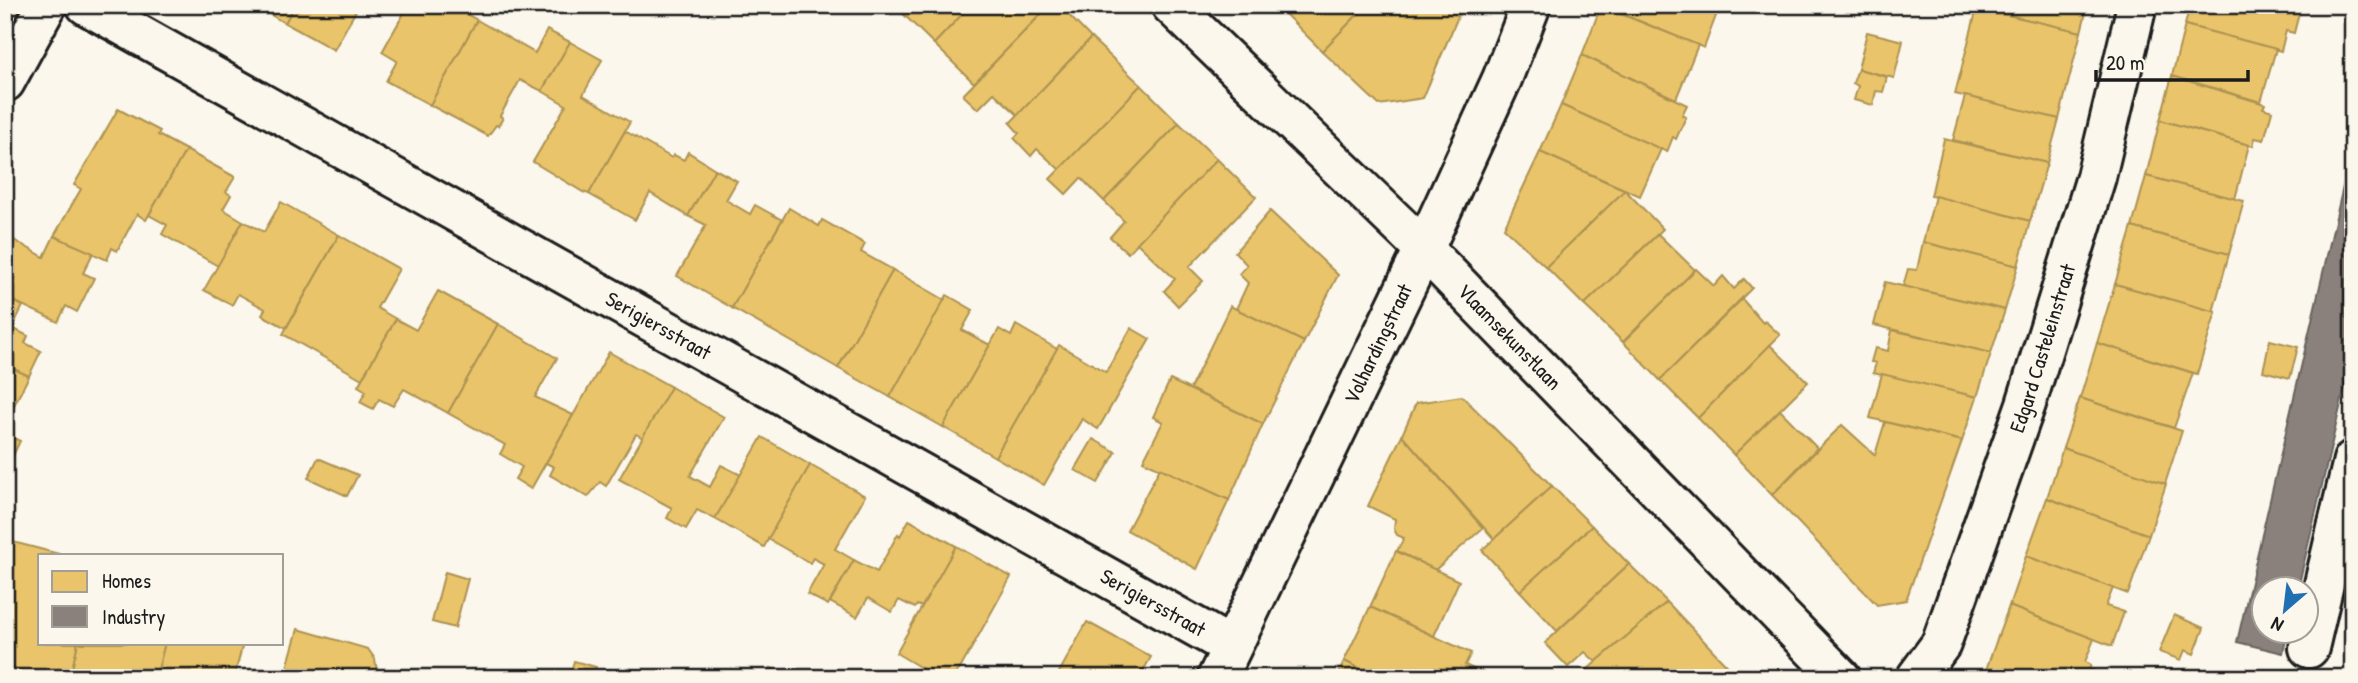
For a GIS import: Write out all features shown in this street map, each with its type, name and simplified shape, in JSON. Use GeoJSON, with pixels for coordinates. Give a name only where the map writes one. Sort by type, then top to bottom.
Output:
{"type":"FeatureCollection","features":[{"type":"Feature","properties":{"kind":"street"},"geometry":{"type":"LineString","coordinates":[[5,82],[47,5]]}},
{"type":"Feature","properties":{"kind":"street","name":"Serigiersstraat"},"geometry":{"type":"LineString","coordinates":[[86,5],[1223,662]]}},
{"type":"Feature","properties":{"kind":"street","name":"Vlaamsekunstlaan"},"geometry":{"type":"LineString","coordinates":[[1171,5],[1424,249],[1841,678]]}},
{"type":"Feature","properties":{"kind":"street","name":"Volhardingstraat"},"geometry":{"type":"LineString","coordinates":[[1223,662],[1424,249],[1502,79],[1531,5]]}},
{"type":"Feature","properties":{"kind":"street","name":"Edgard Casteleinstraat"},"geometry":{"type":"LineString","coordinates":[[1916,678],[1941,644],[2026,404],[2096,177],[2137,5]]}},
{"type":"Feature","properties":{"kind":"street"},"geometry":{"type":"LineString","coordinates":[[2309,648],[2343,544],[2353,460]]}},
{"type":"Feature","properties":{"kind":"building: Homes"},"geometry":{"type":"Polygon","coordinates":[[[253,5],[295,5],[285,23],[253,5]]]}},
{"type":"Feature","properties":{"kind":"building: Homes"},"geometry":{"type":"Polygon","coordinates":[[[295,5],[359,5],[334,50],[285,23],[295,5]]]}},
{"type":"Feature","properties":{"kind":"building: Homes"},"geometry":{"type":"Polygon","coordinates":[[[390,5],[450,5],[477,20],[430,105],[386,81],[397,61],[382,52],[404,13],[390,5]]]}},
{"type":"Feature","properties":{"kind":"building: Homes"},"geometry":{"type":"Polygon","coordinates":[[[894,5],[971,5],[934,44],[894,5]]]}},
{"type":"Feature","properties":{"kind":"building: Homes"},"geometry":{"type":"Polygon","coordinates":[[[971,5],[1050,5],[974,83],[934,44],[971,5]]]}},
{"type":"Feature","properties":{"kind":"building: Homes"},"geometry":{"type":"Polygon","coordinates":[[[1050,5],[1059,5],[1091,38],[1018,115],[994,93],[978,109],[963,95],[1050,5]]]}},
{"type":"Feature","properties":{"kind":"building: Homes"},"geometry":{"type":"Polygon","coordinates":[[[1291,5],[1367,5],[1322,51],[1284,13],[1291,5]]]}},
{"type":"Feature","properties":{"kind":"building: Homes"},"geometry":{"type":"Polygon","coordinates":[[[1367,5],[1463,5],[1423,98],[1379,105],[1322,51],[1367,5]]]}},
{"type":"Feature","properties":{"kind":"building: Homes"},"geometry":{"type":"Polygon","coordinates":[[[1601,5],[1720,5],[1704,48],[1601,5]]]}},
{"type":"Feature","properties":{"kind":"building: Homes"},"geometry":{"type":"Polygon","coordinates":[[[1997,5],[2088,5],[2081,32],[1995,12],[1997,5]]]}},
{"type":"Feature","properties":{"kind":"building: Homes"},"geometry":{"type":"Polygon","coordinates":[[[2190,5],[2301,5],[2294,33],[2286,31],[2281,51],[2185,25],[2190,5]]]}},
{"type":"Feature","properties":{"kind":"building: Homes"},"geometry":{"type":"Polygon","coordinates":[[[1601,6],[1698,45],[1676,99],[1582,55],[1601,6]]]}},
{"type":"Feature","properties":{"kind":"building: Homes"},"geometry":{"type":"Polygon","coordinates":[[[1977,8],[2081,32],[2059,119],[1955,94],[1977,8]]]}},
{"type":"Feature","properties":{"kind":"building: Homes"},"geometry":{"type":"Polygon","coordinates":[[[477,20],[535,53],[547,30],[570,42],[542,91],[520,80],[500,116],[503,118],[488,136],[430,105],[477,20]]]}},
{"type":"Feature","properties":{"kind":"building: Homes"},"geometry":{"type":"Polygon","coordinates":[[[2185,25],[2276,49],[2261,102],[2172,76],[2185,25]]]}},
{"type":"Feature","properties":{"kind":"building: Homes"},"geometry":{"type":"Polygon","coordinates":[[[1867,32],[1903,41],[1894,78],[1858,69],[1867,32]]]}},
{"type":"Feature","properties":{"kind":"building: Homes"},"geometry":{"type":"Polygon","coordinates":[[[1091,38],[1141,85],[1060,170],[1037,149],[1031,156],[1014,138],[1019,133],[1010,123],[1091,38]]]}},
{"type":"Feature","properties":{"kind":"building: Homes"},"geometry":{"type":"Polygon","coordinates":[[[570,42],[602,60],[583,95],[630,122],[589,194],[533,162],[566,105],[542,91],[570,42]]]}},
{"type":"Feature","properties":{"kind":"building: Homes"},"geometry":{"type":"Polygon","coordinates":[[[1582,55],[1687,105],[1682,115],[1686,117],[1667,152],[1561,105],[1582,55]]]}},
{"type":"Feature","properties":{"kind":"building: Homes"},"geometry":{"type":"Polygon","coordinates":[[[1858,69],[1887,77],[1883,92],[1876,91],[1873,105],[1854,100],[1858,86],[1853,83],[1858,69]]]}},
{"type":"Feature","properties":{"kind":"building: Homes"},"geometry":{"type":"Polygon","coordinates":[[[2172,76],[2265,104],[2263,108],[2272,111],[2264,140],[2255,138],[2253,146],[2160,120],[2172,76]]]}},
{"type":"Feature","properties":{"kind":"building: Homes"},"geometry":{"type":"Polygon","coordinates":[[[1141,85],[1179,123],[1104,201],[1081,178],[1066,194],[1050,179],[1141,85]]]}},
{"type":"Feature","properties":{"kind":"building: Homes"},"geometry":{"type":"Polygon","coordinates":[[[1965,96],[2059,119],[2047,163],[1953,140],[1965,96]]]}},
{"type":"Feature","properties":{"kind":"building: Homes"},"geometry":{"type":"Polygon","coordinates":[[[1561,105],[1661,149],[1640,196],[1540,152],[1561,105]]]}},
{"type":"Feature","properties":{"kind":"building: Homes"},"geometry":{"type":"Polygon","coordinates":[[[118,109],[160,131],[158,135],[186,150],[146,220],[137,214],[117,251],[112,248],[107,260],[54,236],[81,189],[74,185],[118,109]]]}},
{"type":"Feature","properties":{"kind":"building: Homes"},"geometry":{"type":"Polygon","coordinates":[[[2160,120],[2249,145],[2235,199],[2146,176],[2160,120]]]}},
{"type":"Feature","properties":{"kind":"building: Homes"},"geometry":{"type":"Polygon","coordinates":[[[1179,123],[1217,159],[1128,253],[1110,237],[1124,221],[1104,201],[1179,123]]]}},
{"type":"Feature","properties":{"kind":"building: Homes"},"geometry":{"type":"Polygon","coordinates":[[[625,131],[672,158],[674,155],[684,160],[688,152],[715,169],[688,216],[650,193],[635,220],[589,194],[625,131]]]}},
{"type":"Feature","properties":{"kind":"building: Homes"},"geometry":{"type":"Polygon","coordinates":[[[1944,139],[2047,163],[2030,221],[1931,196],[1944,139]]]}},
{"type":"Feature","properties":{"kind":"building: Homes"},"geometry":{"type":"Polygon","coordinates":[[[186,150],[235,177],[226,192],[231,195],[223,209],[243,221],[218,266],[162,234],[167,225],[149,215],[186,150]]]}},
{"type":"Feature","properties":{"kind":"building: Homes"},"geometry":{"type":"Polygon","coordinates":[[[1540,152],[1625,190],[1546,267],[1504,228],[1540,152]]]}},
{"type":"Feature","properties":{"kind":"building: Homes"},"geometry":{"type":"Polygon","coordinates":[[[1217,159],[1256,197],[1189,267],[1203,281],[1178,306],[1164,291],[1175,279],[1137,243],[1217,159]]]}},
{"type":"Feature","properties":{"kind":"building: Homes"},"geometry":{"type":"Polygon","coordinates":[[[715,169],[737,181],[726,200],[750,214],[755,205],[782,220],[732,308],[677,276],[706,225],[688,216],[715,169]]]}},
{"type":"Feature","properties":{"kind":"building: Homes"},"geometry":{"type":"Polygon","coordinates":[[[2146,176],[2244,201],[2229,254],[2132,227],[2146,176]]]}},
{"type":"Feature","properties":{"kind":"building: Homes"},"geometry":{"type":"Polygon","coordinates":[[[1625,190],[1663,229],[1584,305],[1546,267],[1625,190]]]}},
{"type":"Feature","properties":{"kind":"building: Homes"},"geometry":{"type":"Polygon","coordinates":[[[1935,196],[2030,221],[2018,266],[1923,242],[1935,196]]]}},
{"type":"Feature","properties":{"kind":"building: Homes"},"geometry":{"type":"Polygon","coordinates":[[[281,202],[339,235],[286,328],[262,315],[265,309],[238,294],[232,305],[204,290],[243,221],[264,232],[281,202]]]}},
{"type":"Feature","properties":{"kind":"building: Homes"},"geometry":{"type":"Polygon","coordinates":[[[789,208],[819,226],[822,220],[865,244],[861,252],[893,270],[838,368],[732,308],[789,208]]]}},
{"type":"Feature","properties":{"kind":"building: Homes"},"geometry":{"type":"Polygon","coordinates":[[[1270,211],[1338,275],[1304,342],[1236,309],[1248,283],[1239,274],[1247,265],[1235,252],[1270,211]]]}},
{"type":"Feature","properties":{"kind":"building: Homes"},"geometry":{"type":"Polygon","coordinates":[[[2132,227],[2229,254],[2213,312],[2115,284],[2132,227]]]}},
{"type":"Feature","properties":{"kind":"building: Homes"},"geometry":{"type":"Polygon","coordinates":[[[1658,234],[1695,270],[1623,342],[1584,305],[1658,234]]]}},
{"type":"Feature","properties":{"kind":"building: Homes"},"geometry":{"type":"Polygon","coordinates":[[[339,235],[399,269],[377,308],[396,319],[362,379],[283,334],[339,235]]]}},
{"type":"Feature","properties":{"kind":"building: Homes"},"geometry":{"type":"Polygon","coordinates":[[[7,236],[44,257],[54,236],[93,253],[83,273],[94,278],[77,312],[66,306],[58,322],[5,297],[7,236]]]}},
{"type":"Feature","properties":{"kind":"building: Homes"},"geometry":{"type":"Polygon","coordinates":[[[1923,242],[2018,266],[2005,310],[1903,286],[1908,269],[1917,270],[1923,242]]]}},
{"type":"Feature","properties":{"kind":"building: Homes"},"geometry":{"type":"Polygon","coordinates":[[[1696,269],[1714,286],[1723,276],[1734,289],[1744,279],[1752,288],[1660,380],[1623,342],[1696,269]]]}},
{"type":"Feature","properties":{"kind":"building: Homes"},"geometry":{"type":"Polygon","coordinates":[[[893,270],[945,300],[890,397],[838,368],[893,270]]]}},
{"type":"Feature","properties":{"kind":"building: Homes"},"geometry":{"type":"Polygon","coordinates":[[[1885,282],[2005,310],[1991,353],[1874,325],[1885,282]]]}},
{"type":"Feature","properties":{"kind":"building: Homes"},"geometry":{"type":"Polygon","coordinates":[[[2115,284],[2216,312],[2197,374],[2097,343],[2115,284]]]}},
{"type":"Feature","properties":{"kind":"building: Homes"},"geometry":{"type":"Polygon","coordinates":[[[438,291],[498,324],[448,413],[404,389],[393,406],[379,399],[373,409],[360,402],[366,391],[358,386],[396,319],[416,330],[438,291]]]}},
{"type":"Feature","properties":{"kind":"building: Homes"},"geometry":{"type":"Polygon","coordinates":[[[947,295],[973,310],[962,330],[990,345],[943,427],[890,397],[947,295]]]}},
{"type":"Feature","properties":{"kind":"building: Homes"},"geometry":{"type":"Polygon","coordinates":[[[5,297],[23,306],[12,328],[28,336],[25,343],[41,351],[29,376],[5,365],[5,297]]]}},
{"type":"Feature","properties":{"kind":"building: Homes"},"geometry":{"type":"Polygon","coordinates":[[[1742,299],[1763,323],[1765,321],[1780,335],[1698,418],[1660,380],[1742,299]]]}},
{"type":"Feature","properties":{"kind":"building: Homes"},"geometry":{"type":"Polygon","coordinates":[[[1230,306],[1304,342],[1263,424],[1190,389],[1230,306]]]}},
{"type":"Feature","properties":{"kind":"building: Homes"},"geometry":{"type":"Polygon","coordinates":[[[498,324],[557,358],[535,397],[573,415],[531,489],[515,479],[522,467],[500,454],[505,445],[448,413],[498,324]]]}},
{"type":"Feature","properties":{"kind":"building: Homes"},"geometry":{"type":"Polygon","coordinates":[[[1016,325],[1057,349],[995,457],[943,427],[999,329],[1011,336],[1016,325]]]}},
{"type":"Feature","properties":{"kind":"building: Homes"},"geometry":{"type":"Polygon","coordinates":[[[1131,328],[1150,339],[1098,429],[1082,419],[1044,485],[995,457],[1059,345],[1106,372],[1131,328]]]}},
{"type":"Feature","properties":{"kind":"building: Homes"},"geometry":{"type":"Polygon","coordinates":[[[1892,330],[1991,353],[1977,397],[1873,373],[1876,363],[1871,362],[1875,348],[1888,351],[1892,330]]]}},
{"type":"Feature","properties":{"kind":"building: Homes"},"geometry":{"type":"Polygon","coordinates":[[[2270,340],[2298,347],[2290,378],[2263,371],[2270,340]]]}},
{"type":"Feature","properties":{"kind":"building: Homes"},"geometry":{"type":"Polygon","coordinates":[[[2097,343],[2193,373],[2174,428],[2080,398],[2097,343]]]}},
{"type":"Feature","properties":{"kind":"building: Homes"},"geometry":{"type":"Polygon","coordinates":[[[1770,345],[1808,382],[1734,455],[1698,418],[1770,345]]]}},
{"type":"Feature","properties":{"kind":"building: Homes"},"geometry":{"type":"Polygon","coordinates":[[[609,352],[671,387],[643,438],[636,434],[606,486],[600,482],[588,497],[550,475],[554,467],[546,463],[609,352]]]}},
{"type":"Feature","properties":{"kind":"building: Homes"},"geometry":{"type":"Polygon","coordinates":[[[5,365],[29,376],[5,423],[5,365]]]}},
{"type":"Feature","properties":{"kind":"building: Homes"},"geometry":{"type":"Polygon","coordinates":[[[1882,374],[1977,397],[1962,441],[1870,418],[1882,374]]]}},
{"type":"Feature","properties":{"kind":"building: Homes"},"geometry":{"type":"Polygon","coordinates":[[[1170,380],[1263,424],[1229,500],[1143,461],[1163,422],[1153,417],[1170,380]]]}},
{"type":"Feature","properties":{"kind":"building: Homes"},"geometry":{"type":"Polygon","coordinates":[[[671,387],[724,417],[690,476],[710,487],[721,465],[741,475],[715,519],[697,510],[686,529],[667,518],[672,508],[619,479],[671,387]]]}},
{"type":"Feature","properties":{"kind":"building: Homes"},"geometry":{"type":"Polygon","coordinates":[[[1462,396],[1552,486],[1494,539],[1402,435],[1416,403],[1462,396]]]}},
{"type":"Feature","properties":{"kind":"building: Homes"},"geometry":{"type":"Polygon","coordinates":[[[2080,398],[2182,431],[2165,484],[2063,448],[2080,398]]]}},
{"type":"Feature","properties":{"kind":"building: Homes"},"geometry":{"type":"Polygon","coordinates":[[[1780,410],[1817,448],[1772,495],[1734,455],[1780,410]]]}},
{"type":"Feature","properties":{"kind":"building: Homes"},"geometry":{"type":"Polygon","coordinates":[[[1885,422],[1962,441],[1906,600],[1877,605],[1772,495],[1842,425],[1875,455],[1885,422]]]}},
{"type":"Feature","properties":{"kind":"building: Homes"},"geometry":{"type":"Polygon","coordinates":[[[5,434],[20,441],[9,464],[5,461],[5,434]]]}},
{"type":"Feature","properties":{"kind":"building: Homes"},"geometry":{"type":"Polygon","coordinates":[[[1402,435],[1483,528],[1435,570],[1397,551],[1404,538],[1397,535],[1394,529],[1395,519],[1368,506],[1402,435]]]}},
{"type":"Feature","properties":{"kind":"building: Homes"},"geometry":{"type":"Polygon","coordinates":[[[762,437],[810,465],[764,547],[715,519],[762,437]]]}},
{"type":"Feature","properties":{"kind":"building: Homes"},"geometry":{"type":"Polygon","coordinates":[[[1093,439],[1116,452],[1098,483],[1075,470],[1093,439]]]}},
{"type":"Feature","properties":{"kind":"building: Homes"},"geometry":{"type":"Polygon","coordinates":[[[2063,448],[2166,484],[2149,535],[2047,498],[2063,448]]]}},
{"type":"Feature","properties":{"kind":"building: Homes"},"geometry":{"type":"Polygon","coordinates":[[[318,458],[358,475],[347,496],[308,478],[318,458]]]}},
{"type":"Feature","properties":{"kind":"building: Homes"},"geometry":{"type":"Polygon","coordinates":[[[810,465],[865,496],[835,549],[854,560],[828,605],[807,594],[824,564],[813,558],[810,563],[768,539],[810,465]]]}},
{"type":"Feature","properties":{"kind":"building: Homes"},"geometry":{"type":"Polygon","coordinates":[[[1160,468],[1229,500],[1197,569],[1127,530],[1160,468]]]}},
{"type":"Feature","properties":{"kind":"building: Homes"},"geometry":{"type":"Polygon","coordinates":[[[1552,486],[1592,526],[1520,591],[1482,550],[1552,486]]]}},
{"type":"Feature","properties":{"kind":"building: Homes"},"geometry":{"type":"Polygon","coordinates":[[[2047,498],[2149,535],[2128,594],[2026,556],[2047,498]]]}},
{"type":"Feature","properties":{"kind":"building: Homes"},"geometry":{"type":"Polygon","coordinates":[[[909,520],[956,546],[922,607],[917,605],[915,608],[899,600],[892,612],[868,598],[857,617],[830,602],[854,560],[877,572],[909,520]]]}},
{"type":"Feature","properties":{"kind":"building: Homes"},"geometry":{"type":"Polygon","coordinates":[[[1592,526],[1629,564],[1557,631],[1520,591],[1592,526]]]}},
{"type":"Feature","properties":{"kind":"building: Homes"},"geometry":{"type":"Polygon","coordinates":[[[13,542],[59,554],[38,554],[38,644],[78,644],[70,678],[49,678],[5,666],[5,567],[13,542]]]}},
{"type":"Feature","properties":{"kind":"building: Homes"},"geometry":{"type":"Polygon","coordinates":[[[956,546],[1011,577],[960,669],[952,678],[923,678],[919,676],[923,669],[896,653],[956,546]]]}},
{"type":"Feature","properties":{"kind":"building: Homes"},"geometry":{"type":"Polygon","coordinates":[[[1396,551],[1459,581],[1434,636],[1370,607],[1396,551]]]}},
{"type":"Feature","properties":{"kind":"building: Homes"},"geometry":{"type":"Polygon","coordinates":[[[2026,556],[2113,588],[2106,606],[2124,612],[2112,646],[2009,606],[2026,556]]]}},
{"type":"Feature","properties":{"kind":"building: Homes"},"geometry":{"type":"Polygon","coordinates":[[[1629,564],[1667,602],[1596,662],[1585,652],[1568,667],[1545,643],[1629,564]]]}},
{"type":"Feature","properties":{"kind":"building: Homes"},"geometry":{"type":"Polygon","coordinates":[[[445,572],[468,579],[455,628],[432,622],[445,572]]]}},
{"type":"Feature","properties":{"kind":"building: Homes"},"geometry":{"type":"Polygon","coordinates":[[[1667,602],[1739,678],[1579,677],[1596,662],[1667,602]]]}},
{"type":"Feature","properties":{"kind":"building: Homes"},"geometry":{"type":"Polygon","coordinates":[[[2009,606],[2094,639],[2085,662],[2091,665],[2089,669],[2098,672],[2096,678],[1983,678],[2009,606]]]}},
{"type":"Feature","properties":{"kind":"building: Homes"},"geometry":{"type":"Polygon","coordinates":[[[1370,607],[1471,653],[1465,665],[1480,672],[1477,678],[1380,678],[1344,661],[1370,607]]]}},
{"type":"Feature","properties":{"kind":"building: Homes"},"geometry":{"type":"Polygon","coordinates":[[[2174,615],[2204,628],[2194,654],[2185,650],[2181,660],[2159,652],[2174,615]]]}},
{"type":"Feature","properties":{"kind":"building: Homes"},"geometry":{"type":"Polygon","coordinates":[[[1087,622],[1151,657],[1139,678],[1056,678],[1087,622]]]}},
{"type":"Feature","properties":{"kind":"building: Homes"},"geometry":{"type":"Polygon","coordinates":[[[298,629],[368,649],[375,659],[377,671],[402,678],[284,678],[298,629]]]}},
{"type":"Feature","properties":{"kind":"building: Homes"},"geometry":{"type":"Polygon","coordinates":[[[78,644],[165,644],[156,678],[70,678],[78,644]]]}},
{"type":"Feature","properties":{"kind":"building: Homes"},"geometry":{"type":"Polygon","coordinates":[[[165,644],[243,644],[234,678],[156,678],[165,644]]]}},
{"type":"Feature","properties":{"kind":"building: Homes"},"geometry":{"type":"Polygon","coordinates":[[[574,661],[596,667],[594,678],[569,678],[574,661]]]}},
{"type":"Feature","properties":{"kind":"building: Homes"},"geometry":{"type":"Polygon","coordinates":[[[1344,661],[1380,678],[1337,678],[1344,661]]]}},
{"type":"Feature","properties":{"kind":"building: Homes"},"geometry":{"type":"Polygon","coordinates":[[[771,668],[791,678],[768,678],[771,668]]]}},
{"type":"Feature","properties":{"kind":"building: Industry"},"geometry":{"type":"Polygon","coordinates":[[[2353,144],[2353,352],[2301,574],[2253,574],[2353,144]]]}},
{"type":"Feature","properties":{"kind":"building: Industry"},"geometry":{"type":"Polygon","coordinates":[[[2250,586],[2250,644],[2285,644],[2283,653],[2237,642],[2250,586]]]}}]}
